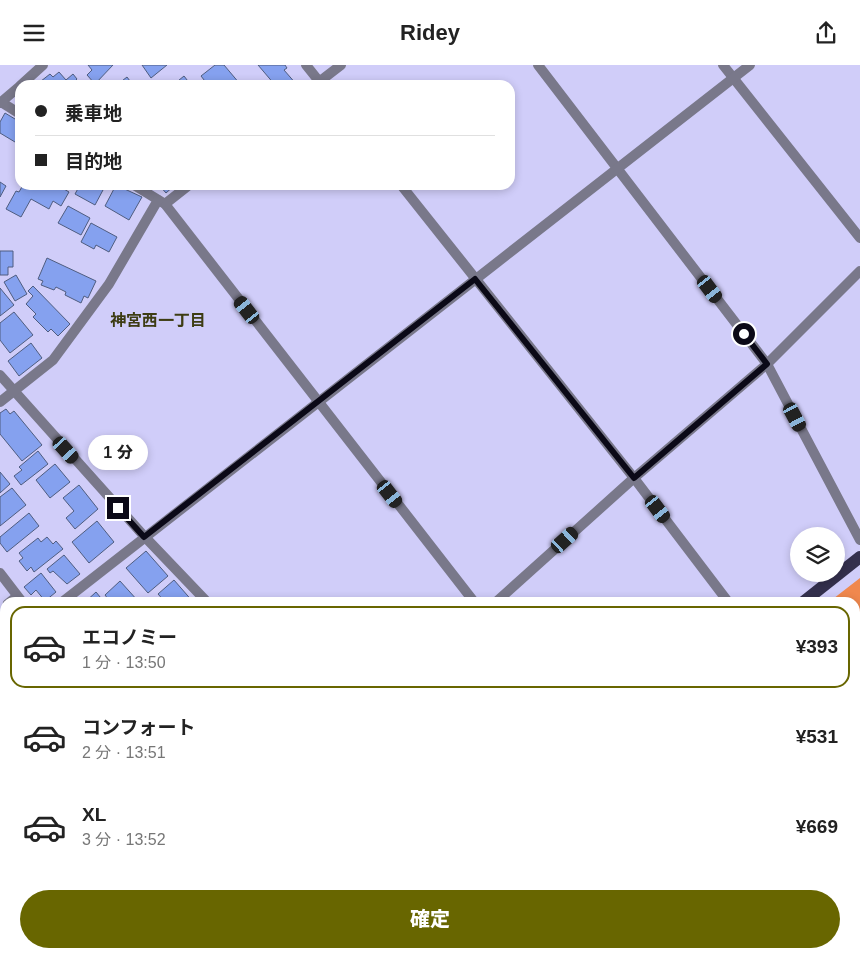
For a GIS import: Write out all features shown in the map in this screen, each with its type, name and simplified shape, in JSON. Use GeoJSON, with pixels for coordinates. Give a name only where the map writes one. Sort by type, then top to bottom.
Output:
{"type":"FeatureCollection","features":[{"type":"Feature","properties":{"kind":"main road"},"geometry":{"type":"LineString","coordinates":[[810,597],[860,557]]}},
{"type":"Feature","properties":{"kind":"street"},"geometry":{"type":"LineString","coordinates":[[26,80],[43,65]]}},
{"type":"Feature","properties":{"kind":"street"},"geometry":{"type":"LineString","coordinates":[[306,65],[316,80]]}},
{"type":"Feature","properties":{"kind":"street"},"geometry":{"type":"LineString","coordinates":[[324,80],[341,65]]}},
{"type":"Feature","properties":{"kind":"street"},"geometry":{"type":"LineString","coordinates":[[538,65],[619,168],[767,364],[860,540]]}},
{"type":"Feature","properties":{"kind":"street"},"geometry":{"type":"LineString","coordinates":[[723,65],[860,238]]}},
{"type":"Feature","properties":{"kind":"street"},"geometry":{"type":"LineString","coordinates":[[69,597],[317,401],[750,65]]}},
{"type":"Feature","properties":{"kind":"street"},"geometry":{"type":"LineString","coordinates":[[15,90],[1,103],[15,111]]}},
{"type":"Feature","properties":{"kind":"street"},"geometry":{"type":"LineString","coordinates":[[142,190],[162,202],[469,597]]}},
{"type":"Feature","properties":{"kind":"street"},"geometry":{"type":"LineString","coordinates":[[0,402],[53,360],[109,284],[162,202],[181,190]]}},
{"type":"Feature","properties":{"kind":"street"},"geometry":{"type":"LineString","coordinates":[[405,190],[634,478],[724,597]]}},
{"type":"Feature","properties":{"kind":"street"},"geometry":{"type":"LineString","coordinates":[[503,597],[634,478],[767,364],[860,271]]}},
{"type":"Feature","properties":{"kind":"street"},"geometry":{"type":"LineString","coordinates":[[0,375],[13,392],[144,537],[202,597]]}},
{"type":"Feature","properties":{"kind":"street"},"geometry":{"type":"LineString","coordinates":[[0,573],[18,597]]}},
{"type":"Feature","properties":{"kind":"shaded area"},"geometry":{"type":"Polygon","coordinates":[[[860,578],[860,597],[835,597],[860,578]]]}},
{"type":"Feature","properties":{"kind":"building"},"geometry":{"type":"Polygon","coordinates":[[[88,65],[113,65],[99,80],[91,80],[87,75],[92,70],[88,65]]]}},
{"type":"Feature","properties":{"kind":"building"},"geometry":{"type":"Polygon","coordinates":[[[142,65],[167,65],[151,78],[142,65]]]}},
{"type":"Feature","properties":{"kind":"building"},"geometry":{"type":"Polygon","coordinates":[[[215,65],[224,65],[237,80],[204,80],[201,76],[215,65]]]}},
{"type":"Feature","properties":{"kind":"building"},"geometry":{"type":"Polygon","coordinates":[[[258,65],[285,65],[287,68],[284,70],[293,80],[271,80],[258,65]]]}},
{"type":"Feature","properties":{"kind":"building"},"geometry":{"type":"Polygon","coordinates":[[[59,72],[66,80],[42,80],[50,74],[53,77],[59,72]]]}},
{"type":"Feature","properties":{"kind":"building"},"geometry":{"type":"Polygon","coordinates":[[[73,74],[76,80],[66,80],[73,74]]]}},
{"type":"Feature","properties":{"kind":"building"},"geometry":{"type":"Polygon","coordinates":[[[184,76],[187,80],[179,80],[184,76]]]}},
{"type":"Feature","properties":{"kind":"building"},"geometry":{"type":"Polygon","coordinates":[[[5,113],[15,119],[15,142],[0,133],[0,122],[5,113]]]}},
{"type":"Feature","properties":{"kind":"building"},"geometry":{"type":"Polygon","coordinates":[[[0,182],[6,186],[0,197],[0,182]]]}},
{"type":"Feature","properties":{"kind":"building"},"geometry":{"type":"Polygon","coordinates":[[[20,190],[66,190],[69,192],[61,206],[53,201],[49,209],[31,199],[21,217],[6,209],[16,191],[19,192],[20,190]]]}},
{"type":"Feature","properties":{"kind":"building"},"geometry":{"type":"Polygon","coordinates":[[[77,190],[103,190],[95,205],[75,194],[77,190]]]}},
{"type":"Feature","properties":{"kind":"building"},"geometry":{"type":"Polygon","coordinates":[[[113,190],[127,190],[142,197],[129,220],[105,206],[113,190]]]}},
{"type":"Feature","properties":{"kind":"building"},"geometry":{"type":"Polygon","coordinates":[[[68,206],[90,218],[81,235],[58,223],[68,206]]]}},
{"type":"Feature","properties":{"kind":"building"},"geometry":{"type":"Polygon","coordinates":[[[91,223],[117,237],[109,252],[96,245],[94,249],[81,242],[91,223]]]}},
{"type":"Feature","properties":{"kind":"building"},"geometry":{"type":"Polygon","coordinates":[[[0,251],[13,251],[13,267],[8,267],[8,275],[0,275],[0,251]]]}},
{"type":"Feature","properties":{"kind":"building"},"geometry":{"type":"Polygon","coordinates":[[[47,258],[96,281],[88,298],[84,296],[81,303],[65,295],[66,292],[56,287],[54,290],[41,285],[43,281],[38,279],[47,258]]]}},
{"type":"Feature","properties":{"kind":"building"},"geometry":{"type":"Polygon","coordinates":[[[16,275],[27,294],[15,301],[4,282],[16,275]]]}},
{"type":"Feature","properties":{"kind":"building"},"geometry":{"type":"Polygon","coordinates":[[[33,286],[70,324],[58,336],[51,329],[48,332],[33,317],[36,314],[26,304],[33,296],[28,291],[33,286]]]}},
{"type":"Feature","properties":{"kind":"building"},"geometry":{"type":"Polygon","coordinates":[[[0,288],[14,305],[0,316],[0,288]]]}},
{"type":"Feature","properties":{"kind":"building"},"geometry":{"type":"Polygon","coordinates":[[[14,312],[33,335],[10,353],[0,340],[0,323],[14,312]]]}},
{"type":"Feature","properties":{"kind":"building"},"geometry":{"type":"Polygon","coordinates":[[[31,343],[42,358],[19,376],[8,361],[31,343]]]}},
{"type":"Feature","properties":{"kind":"building"},"geometry":{"type":"Polygon","coordinates":[[[6,409],[10,414],[14,411],[42,445],[22,461],[0,434],[0,413],[6,409]]]}},
{"type":"Feature","properties":{"kind":"building"},"geometry":{"type":"Polygon","coordinates":[[[38,451],[48,464],[21,485],[14,476],[22,470],[19,467],[38,451]]]}},
{"type":"Feature","properties":{"kind":"building"},"geometry":{"type":"Polygon","coordinates":[[[55,464],[70,482],[50,498],[36,480],[55,464]]]}},
{"type":"Feature","properties":{"kind":"building"},"geometry":{"type":"Polygon","coordinates":[[[0,472],[10,484],[0,493],[0,472]]]}},
{"type":"Feature","properties":{"kind":"building"},"geometry":{"type":"Polygon","coordinates":[[[79,485],[98,509],[75,529],[66,518],[74,511],[63,498],[79,485]]]}},
{"type":"Feature","properties":{"kind":"building"},"geometry":{"type":"Polygon","coordinates":[[[12,488],[26,505],[0,526],[0,497],[12,488]]]}},
{"type":"Feature","properties":{"kind":"building"},"geometry":{"type":"Polygon","coordinates":[[[29,513],[39,526],[7,552],[0,543],[0,537],[29,513]]]}},
{"type":"Feature","properties":{"kind":"building"},"geometry":{"type":"Polygon","coordinates":[[[97,521],[114,542],[89,563],[72,542],[97,521]]]}},
{"type":"Feature","properties":{"kind":"building"},"geometry":{"type":"Polygon","coordinates":[[[47,537],[53,544],[56,541],[63,549],[34,572],[31,567],[27,571],[19,561],[23,558],[19,553],[38,538],[41,542],[47,537]]]}},
{"type":"Feature","properties":{"kind":"building"},"geometry":{"type":"Polygon","coordinates":[[[146,551],[168,576],[148,593],[126,568],[146,551]]]}},
{"type":"Feature","properties":{"kind":"building"},"geometry":{"type":"Polygon","coordinates":[[[64,555],[80,574],[67,584],[53,571],[50,573],[47,569],[64,555]]]}},
{"type":"Feature","properties":{"kind":"building"},"geometry":{"type":"Polygon","coordinates":[[[41,573],[56,592],[50,597],[42,597],[36,590],[31,595],[24,587],[41,573]]]}},
{"type":"Feature","properties":{"kind":"building"},"geometry":{"type":"Polygon","coordinates":[[[174,580],[189,597],[161,597],[158,594],[174,580]]]}},
{"type":"Feature","properties":{"kind":"building"},"geometry":{"type":"Polygon","coordinates":[[[120,581],[134,597],[106,597],[105,595],[120,581]]]}},
{"type":"Feature","properties":{"kind":"building"},"geometry":{"type":"Polygon","coordinates":[[[96,592],[100,597],[91,597],[96,592]]]}},
{"type":"Feature","properties":{"kind":"district","name":"神宮西一丁目"},"geometry":{"type":"Point","coordinates":[158,320]}},
{"type":"Feature","properties":{"kind":"route"},"geometry":{"type":"LineString","coordinates":[[118,508],[144,537],[475,279],[634,478],[767,364],[744,334]]}}]}
